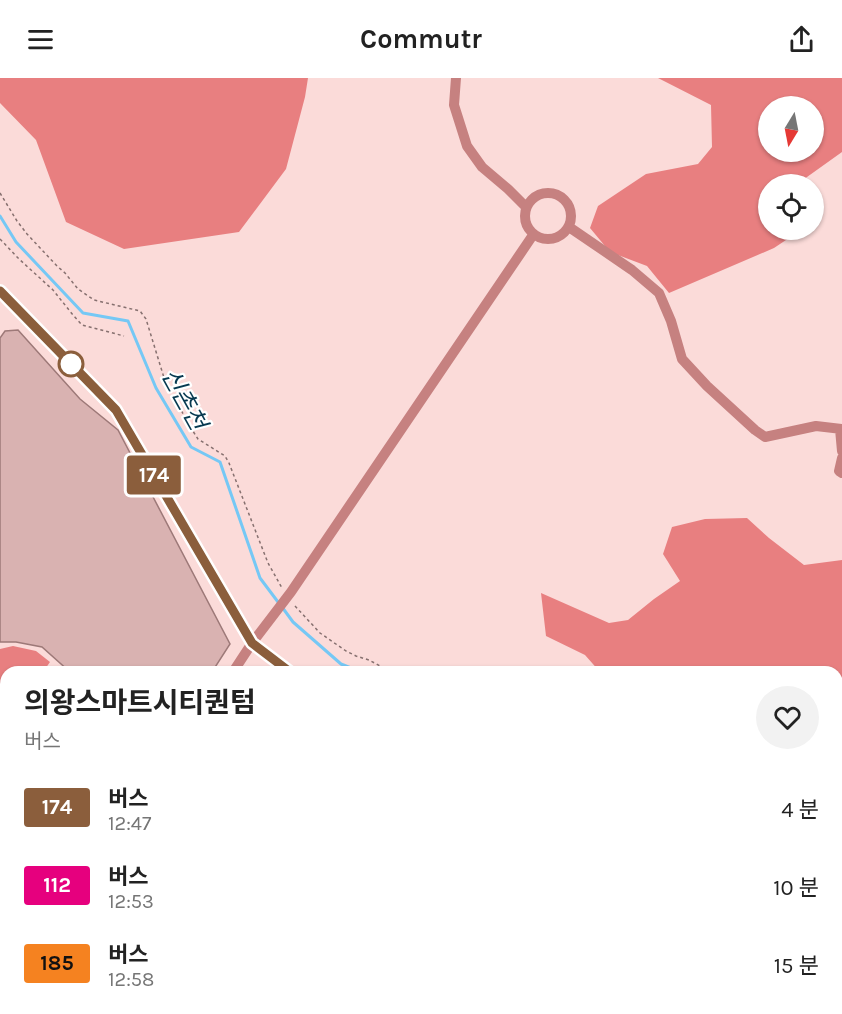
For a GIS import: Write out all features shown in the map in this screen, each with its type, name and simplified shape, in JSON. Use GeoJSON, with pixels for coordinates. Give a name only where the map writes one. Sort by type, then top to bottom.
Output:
{"type":"FeatureCollection","features":[{"type":"Feature","properties":{"kind":"street"},"geometry":{"type":"LineString","coordinates":[[456,78],[454,105],[467,146],[482,167],[508,189],[530,203]]}},
{"type":"Feature","properties":{"kind":"street"},"geometry":{"type":"LineString","coordinates":[[544,193],[560,196],[570,208],[572,215],[569,227],[562,235],[548,240],[533,235],[525,222],[530,203],[544,193]]}},
{"type":"Feature","properties":{"kind":"street"},"geometry":{"type":"LineString","coordinates":[[569,227],[632,270],[659,292],[682,359],[707,386],[755,430],[765,437],[816,426],[841,429],[842,451]]}},
{"type":"Feature","properties":{"kind":"street"},"geometry":{"type":"LineString","coordinates":[[236,666],[277,611],[288,591],[533,235]]}},
{"type":"Feature","properties":{"kind":"street"},"geometry":{"type":"LineString","coordinates":[[2,299],[116,410],[252,643],[282,666]]}},
{"type":"Feature","properties":{"kind":"street"},"geometry":{"type":"LineString","coordinates":[[842,458],[839,471],[842,473]]}},
{"type":"Feature","properties":{"kind":"path"},"geometry":{"type":"LineString","coordinates":[[0,193],[27,234],[78,289],[94,300],[140,311],[146,319],[165,381],[198,439],[225,456],[268,563],[288,591]]}},
{"type":"Feature","properties":{"kind":"path"},"geometry":{"type":"LineString","coordinates":[[0,239],[53,290],[82,325],[124,336]]}},
{"type":"Feature","properties":{"kind":"path"},"geometry":{"type":"LineString","coordinates":[[293,604],[320,633],[338,646],[380,666]]}},
{"type":"Feature","properties":{"kind":"shaded area"},"geometry":{"type":"Polygon","coordinates":[[[0,78],[308,78],[286,169],[239,232],[124,249],[66,222],[36,140],[0,103],[0,78]]]}},
{"type":"Feature","properties":{"kind":"shaded area"},"geometry":{"type":"Polygon","coordinates":[[[658,78],[842,78],[842,152],[811,174],[758,174],[758,240],[786,240],[774,248],[669,293],[647,266],[610,252],[590,228],[598,206],[646,174],[698,164],[712,147],[711,105],[658,78]]]}},
{"type":"Feature","properties":{"kind":"shaded area"},"geometry":{"type":"Polygon","coordinates":[[[747,518],[804,565],[842,560],[842,666],[595,666],[585,655],[546,636],[541,593],[609,623],[628,620],[680,581],[663,554],[672,527],[705,519],[747,518]]]}},
{"type":"Feature","properties":{"kind":"shaded area"},"geometry":{"type":"Polygon","coordinates":[[[13,646],[36,651],[50,662],[47,666],[0,666],[0,649],[13,646]]]}},
{"type":"Feature","properties":{"kind":"building"},"geometry":{"type":"Polygon","coordinates":[[[18,330],[80,399],[118,430],[230,644],[216,666],[63,666],[42,647],[16,642],[0,642],[0,338],[5,331],[18,330]]]}},
{"type":"Feature","properties":{"kind":"waterway","name":"신촌천"},"geometry":{"type":"LineString","coordinates":[[0,216],[16,242],[83,313],[128,321],[156,388],[191,447],[220,462],[260,578],[278,602]]}},
{"type":"Feature","properties":{"kind":"waterway","name":"신촌천"},"geometry":{"type":"LineString","coordinates":[[282,607],[293,622],[346,666]]}},
{"type":"Feature","properties":{"kind":"bus line","name":"174"},"geometry":{"type":"LineString","coordinates":[[0,291],[116,410],[252,643],[282,666]]}}]}
